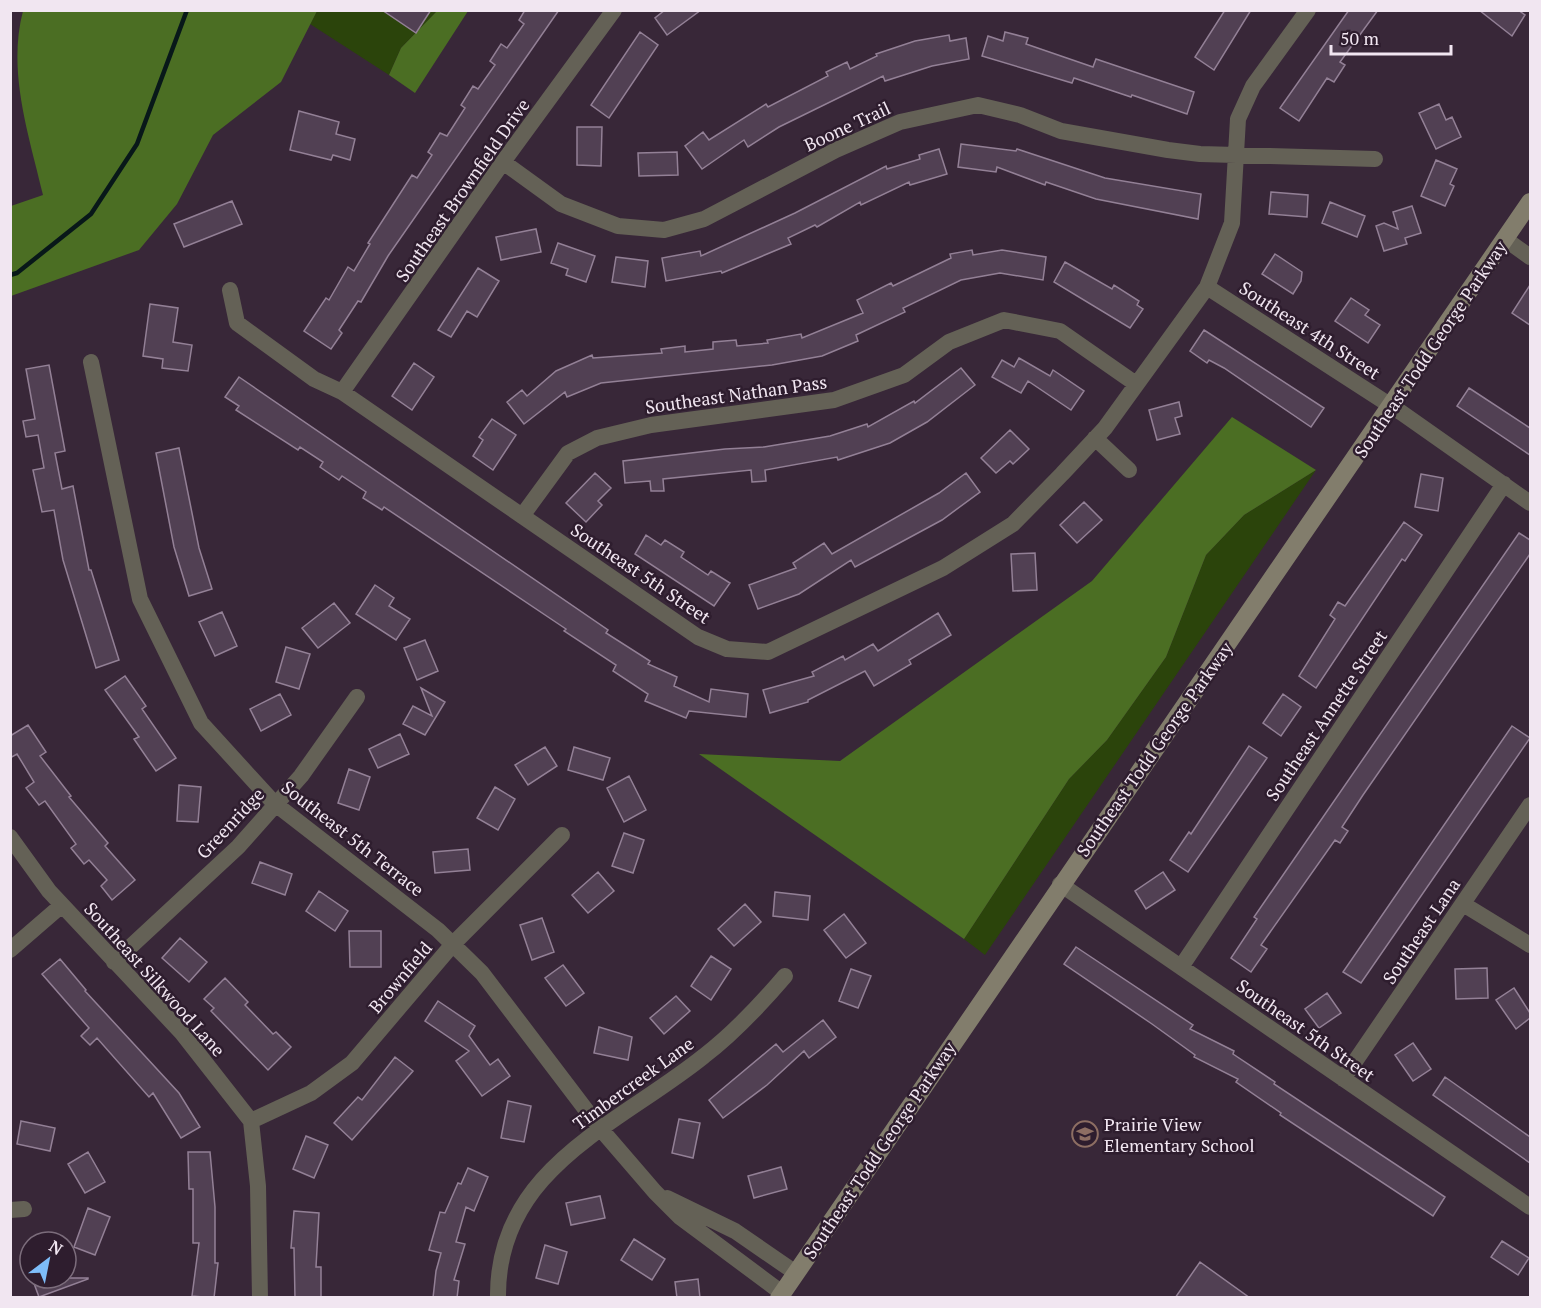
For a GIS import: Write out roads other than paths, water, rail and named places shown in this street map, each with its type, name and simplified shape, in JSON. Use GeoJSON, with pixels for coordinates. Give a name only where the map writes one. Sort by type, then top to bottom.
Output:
{"type":"FeatureCollection","features":[{"type":"Feature","properties":{"kind":"main road","name":"Southeast Todd George Parkway"},"geometry":{"type":"LineString","coordinates":[[781,1295],[1060,884],[1397,410],[1530,202]]}},
{"type":"Feature","properties":{"kind":"street","name":"Southeast Brownfield Drive"},"geometry":{"type":"LineString","coordinates":[[342,392],[503,162],[614,10]]}},
{"type":"Feature","properties":{"kind":"street","name":"Southeast 5th Street"},"geometry":{"type":"LineString","coordinates":[[230,290],[237,323],[314,380],[342,392],[698,637],[727,649],[768,652],[944,568],[1013,524],[1095,438],[1207,287],[1232,223],[1238,119],[1252,86],[1308,10]]}},
{"type":"Feature","properties":{"kind":"street","name":"Boone Trail"},"geometry":{"type":"LineString","coordinates":[[503,162],[561,204],[618,226],[664,230],[704,219],[836,150],[900,122],[978,105],[1061,130],[1114,141],[1200,154],[1375,159]]}},
{"type":"Feature","properties":{"kind":"street"},"geometry":{"type":"LineString","coordinates":[[1505,239],[1530,257]]}},
{"type":"Feature","properties":{"kind":"street","name":"Southeast 4th Street"},"geometry":{"type":"LineString","coordinates":[[1207,287],[1397,410],[1530,503]]}},
{"type":"Feature","properties":{"kind":"street","name":"Southeast Nathan Pass"},"geometry":{"type":"LineString","coordinates":[[522,516],[568,453],[597,438],[651,425],[834,400],[904,375],[949,342],[1004,320],[1060,331],[1094,352],[1136,384]]}},
{"type":"Feature","properties":{"kind":"street","name":"Southeast 5th Terrace"},"geometry":{"type":"LineString","coordinates":[[91,362],[140,599],[201,723],[274,803],[393,893],[453,944],[482,973],[599,1127],[655,1192],[680,1216],[781,1295]]}},
{"type":"Feature","properties":{"kind":"street"},"geometry":{"type":"LineString","coordinates":[[1095,438],[1129,470]]}},
{"type":"Feature","properties":{"kind":"street","name":"Southeast Annette Street"},"geometry":{"type":"LineString","coordinates":[[1181,967],[1504,484]]}},
{"type":"Feature","properties":{"kind":"street","name":"Greenridge"},"geometry":{"type":"LineString","coordinates":[[114,962],[238,847],[274,803],[301,776],[357,697]]}},
{"type":"Feature","properties":{"kind":"street","name":"Southeast Lana"},"geometry":{"type":"LineString","coordinates":[[1343,1079],[1530,805]]}},
{"type":"Feature","properties":{"kind":"street","name":"Brownfield"},"geometry":{"type":"LineString","coordinates":[[251,1121],[311,1093],[351,1063],[453,944],[562,835]]}},
{"type":"Feature","properties":{"kind":"street","name":"Southeast Silkwood Lane"},"geometry":{"type":"LineString","coordinates":[[10,837],[62,905],[182,1033],[251,1121]]}},
{"type":"Feature","properties":{"kind":"street","name":"Southeast 5th Street"},"geometry":{"type":"LineString","coordinates":[[1060,884],[1530,1207]]}},
{"type":"Feature","properties":{"kind":"street"},"geometry":{"type":"LineString","coordinates":[[1463,904],[1530,945]]}},
{"type":"Feature","properties":{"kind":"street"},"geometry":{"type":"LineString","coordinates":[[10,950],[62,905]]}},
{"type":"Feature","properties":{"kind":"street","name":"Timbercreek Lane"},"geometry":{"type":"LineString","coordinates":[[498,1298],[505,1244],[522,1206],[549,1171],[599,1127],[704,1056],[766,999],[785,976]]}},
{"type":"Feature","properties":{"kind":"street"},"geometry":{"type":"LineString","coordinates":[[251,1121],[258,1186],[260,1298]]}},
{"type":"Feature","properties":{"kind":"street","name":"Southeast 5th Terrace"},"geometry":{"type":"LineString","coordinates":[[655,1192],[735,1231],[796,1273]]}},
{"type":"Feature","properties":{"kind":"waterway"},"geometry":{"type":"LineString","coordinates":[[10,275],[17,273],[91,214],[137,144],[187,10]]}},
{"type":"Feature","properties":{"kind":"place","name":"Prairie View Elementary School"},"geometry":{"type":"Point","coordinates":[1085,1134]}}]}
